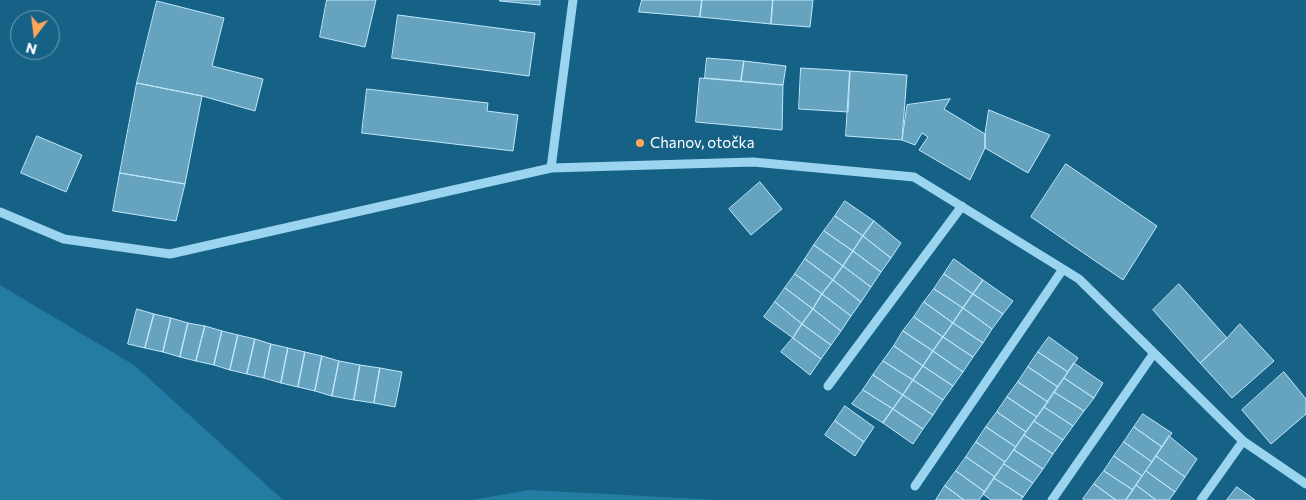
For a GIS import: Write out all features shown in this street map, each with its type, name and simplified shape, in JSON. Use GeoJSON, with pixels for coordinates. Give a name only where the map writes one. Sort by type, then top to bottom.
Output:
{"type":"FeatureCollection","features":[{"type":"Feature","properties":{"kind":"street"},"geometry":{"type":"LineString","coordinates":[[551,168],[573,0]]}},
{"type":"Feature","properties":{"kind":"street"},"geometry":{"type":"LineString","coordinates":[[0,212],[64,239],[170,254],[551,168],[753,162],[914,177],[1079,279],[1242,441],[1306,484]]}},
{"type":"Feature","properties":{"kind":"street"},"geometry":{"type":"LineString","coordinates":[[828,386],[962,206]]}},
{"type":"Feature","properties":{"kind":"street"},"geometry":{"type":"LineString","coordinates":[[915,486],[1063,269]]}},
{"type":"Feature","properties":{"kind":"street"},"geometry":{"type":"LineString","coordinates":[[1052,500],[1154,353]]}},
{"type":"Feature","properties":{"kind":"street"},"geometry":{"type":"LineString","coordinates":[[1201,500],[1242,441]]}},
{"type":"Feature","properties":{"kind":"shaded area"},"geometry":{"type":"Polygon","coordinates":[[[0,285],[134,365],[283,500],[0,500],[0,285]]]}},
{"type":"Feature","properties":{"kind":"shaded area"},"geometry":{"type":"Polygon","coordinates":[[[529,490],[720,500],[471,500],[529,490]]]}},
{"type":"Feature","properties":{"kind":"building"},"geometry":{"type":"Polygon","coordinates":[[[327,0],[376,0],[365,47],[320,37],[327,0]]]}},
{"type":"Feature","properties":{"kind":"building"},"geometry":{"type":"Polygon","coordinates":[[[540,0],[540,5],[500,1],[540,0]]]}},
{"type":"Feature","properties":{"kind":"building"},"geometry":{"type":"Polygon","coordinates":[[[642,0],[702,0],[700,17],[639,12],[642,0]]]}},
{"type":"Feature","properties":{"kind":"building"},"geometry":{"type":"Polygon","coordinates":[[[702,0],[773,0],[771,24],[700,17],[702,0]]]}},
{"type":"Feature","properties":{"kind":"building"},"geometry":{"type":"Polygon","coordinates":[[[773,0],[813,0],[810,27],[771,24],[773,0]]]}},
{"type":"Feature","properties":{"kind":"building"},"geometry":{"type":"Polygon","coordinates":[[[157,1],[224,18],[212,66],[263,79],[255,111],[202,96],[137,83],[157,1]]]}},
{"type":"Feature","properties":{"kind":"building"},"geometry":{"type":"Polygon","coordinates":[[[398,15],[535,33],[529,76],[392,58],[398,15]]]}},
{"type":"Feature","properties":{"kind":"building"},"geometry":{"type":"Polygon","coordinates":[[[707,58],[744,61],[741,81],[705,78],[707,58]]]}},
{"type":"Feature","properties":{"kind":"building"},"geometry":{"type":"Polygon","coordinates":[[[744,61],[786,66],[783,85],[741,81],[744,61]]]}},
{"type":"Feature","properties":{"kind":"building"},"geometry":{"type":"Polygon","coordinates":[[[801,68],[850,71],[848,112],[799,109],[801,68]]]}},
{"type":"Feature","properties":{"kind":"building"},"geometry":{"type":"Polygon","coordinates":[[[850,71],[907,75],[902,140],[846,136],[850,71]]]}},
{"type":"Feature","properties":{"kind":"building"},"geometry":{"type":"Polygon","coordinates":[[[700,78],[783,85],[782,130],[696,122],[700,78]]]}},
{"type":"Feature","properties":{"kind":"building"},"geometry":{"type":"Polygon","coordinates":[[[137,83],[202,96],[185,184],[120,173],[137,83]]]}},
{"type":"Feature","properties":{"kind":"building"},"geometry":{"type":"Polygon","coordinates":[[[367,89],[488,103],[487,111],[518,115],[513,151],[362,133],[367,89]]]}},
{"type":"Feature","properties":{"kind":"building"},"geometry":{"type":"Polygon","coordinates":[[[950,99],[944,109],[985,134],[985,148],[970,180],[919,150],[928,137],[922,133],[915,145],[902,140],[907,105],[950,99]]]}},
{"type":"Feature","properties":{"kind":"building"},"geometry":{"type":"Polygon","coordinates":[[[989,110],[1050,135],[1028,173],[985,148],[989,110]]]}},
{"type":"Feature","properties":{"kind":"building"},"geometry":{"type":"Polygon","coordinates":[[[37,136],[82,155],[66,192],[21,173],[37,136]]]}},
{"type":"Feature","properties":{"kind":"building"},"geometry":{"type":"Polygon","coordinates":[[[1066,164],[1157,226],[1123,280],[1031,217],[1066,164]]]}},
{"type":"Feature","properties":{"kind":"building"},"geometry":{"type":"Polygon","coordinates":[[[120,173],[185,184],[176,221],[113,211],[120,173]]]}},
{"type":"Feature","properties":{"kind":"building"},"geometry":{"type":"Polygon","coordinates":[[[760,182],[782,209],[751,235],[729,209],[760,182]]]}},
{"type":"Feature","properties":{"kind":"building"},"geometry":{"type":"Polygon","coordinates":[[[845,201],[874,221],[863,236],[835,216],[845,201]]]}},
{"type":"Feature","properties":{"kind":"building"},"geometry":{"type":"Polygon","coordinates":[[[835,216],[863,236],[853,251],[824,231],[835,216]]]}},
{"type":"Feature","properties":{"kind":"building"},"geometry":{"type":"Polygon","coordinates":[[[874,221],[901,243],[891,258],[863,236],[874,221]]]}},
{"type":"Feature","properties":{"kind":"building"},"geometry":{"type":"Polygon","coordinates":[[[824,231],[853,251],[843,266],[814,245],[824,231]]]}},
{"type":"Feature","properties":{"kind":"building"},"geometry":{"type":"Polygon","coordinates":[[[863,236],[891,258],[881,272],[853,251],[863,236]]]}},
{"type":"Feature","properties":{"kind":"building"},"geometry":{"type":"Polygon","coordinates":[[[814,245],[843,266],[833,280],[805,259],[814,245]]]}},
{"type":"Feature","properties":{"kind":"building"},"geometry":{"type":"Polygon","coordinates":[[[853,251],[881,272],[871,287],[843,266],[853,251]]]}},
{"type":"Feature","properties":{"kind":"building"},"geometry":{"type":"Polygon","coordinates":[[[805,259],[833,280],[822,294],[795,274],[805,259]]]}},
{"type":"Feature","properties":{"kind":"building"},"geometry":{"type":"Polygon","coordinates":[[[954,259],[983,280],[973,294],[944,274],[954,259]]]}},
{"type":"Feature","properties":{"kind":"building"},"geometry":{"type":"Polygon","coordinates":[[[843,266],[871,287],[861,302],[833,280],[843,266]]]}},
{"type":"Feature","properties":{"kind":"building"},"geometry":{"type":"Polygon","coordinates":[[[795,274],[822,294],[813,309],[785,288],[795,274]]]}},
{"type":"Feature","properties":{"kind":"building"},"geometry":{"type":"Polygon","coordinates":[[[944,274],[973,294],[963,308],[934,289],[944,274]]]}},
{"type":"Feature","properties":{"kind":"building"},"geometry":{"type":"Polygon","coordinates":[[[833,280],[861,302],[851,316],[822,294],[833,280]]]}},
{"type":"Feature","properties":{"kind":"building"},"geometry":{"type":"Polygon","coordinates":[[[983,280],[1013,301],[1003,314],[973,294],[983,280]]]}},
{"type":"Feature","properties":{"kind":"building"},"geometry":{"type":"Polygon","coordinates":[[[1179,284],[1227,338],[1200,363],[1153,310],[1179,284]]]}},
{"type":"Feature","properties":{"kind":"building"},"geometry":{"type":"Polygon","coordinates":[[[785,288],[813,309],[802,324],[775,302],[785,288]]]}},
{"type":"Feature","properties":{"kind":"building"},"geometry":{"type":"Polygon","coordinates":[[[934,289],[963,308],[953,323],[924,302],[934,289]]]}},
{"type":"Feature","properties":{"kind":"building"},"geometry":{"type":"Polygon","coordinates":[[[822,294],[851,316],[841,331],[813,309],[822,294]]]}},
{"type":"Feature","properties":{"kind":"building"},"geometry":{"type":"Polygon","coordinates":[[[973,294],[1003,314],[992,329],[963,308],[973,294]]]}},
{"type":"Feature","properties":{"kind":"building"},"geometry":{"type":"Polygon","coordinates":[[[775,302],[802,324],[793,338],[764,317],[775,302]]]}},
{"type":"Feature","properties":{"kind":"building"},"geometry":{"type":"Polygon","coordinates":[[[924,302],[953,323],[943,337],[914,317],[924,302]]]}},
{"type":"Feature","properties":{"kind":"building"},"geometry":{"type":"Polygon","coordinates":[[[963,308],[992,329],[983,343],[953,323],[963,308]]]}},
{"type":"Feature","properties":{"kind":"building"},"geometry":{"type":"Polygon","coordinates":[[[137,309],[154,314],[145,348],[128,344],[137,309]]]}},
{"type":"Feature","properties":{"kind":"building"},"geometry":{"type":"Polygon","coordinates":[[[813,309],[841,331],[831,345],[802,324],[813,309]]]}},
{"type":"Feature","properties":{"kind":"building"},"geometry":{"type":"Polygon","coordinates":[[[154,314],[171,318],[163,352],[145,348],[154,314]]]}},
{"type":"Feature","properties":{"kind":"building"},"geometry":{"type":"Polygon","coordinates":[[[914,317],[943,337],[933,351],[903,331],[914,317]]]}},
{"type":"Feature","properties":{"kind":"building"},"geometry":{"type":"Polygon","coordinates":[[[171,318],[188,323],[180,357],[163,352],[171,318]]]}},
{"type":"Feature","properties":{"kind":"building"},"geometry":{"type":"Polygon","coordinates":[[[188,323],[205,326],[196,361],[180,357],[188,323]]]}},
{"type":"Feature","properties":{"kind":"building"},"geometry":{"type":"Polygon","coordinates":[[[953,323],[983,343],[973,357],[943,337],[953,323]]]}},
{"type":"Feature","properties":{"kind":"building"},"geometry":{"type":"Polygon","coordinates":[[[802,324],[831,345],[821,359],[793,338],[802,324]]]}},
{"type":"Feature","properties":{"kind":"building"},"geometry":{"type":"Polygon","coordinates":[[[1240,324],[1274,361],[1232,398],[1200,363],[1240,324]]]}},
{"type":"Feature","properties":{"kind":"building"},"geometry":{"type":"Polygon","coordinates":[[[205,326],[222,331],[214,365],[196,361],[205,326]]]}},
{"type":"Feature","properties":{"kind":"building"},"geometry":{"type":"Polygon","coordinates":[[[222,331],[238,335],[230,370],[214,365],[222,331]]]}},
{"type":"Feature","properties":{"kind":"building"},"geometry":{"type":"Polygon","coordinates":[[[903,331],[933,351],[923,366],[894,346],[903,331]]]}},
{"type":"Feature","properties":{"kind":"building"},"geometry":{"type":"Polygon","coordinates":[[[238,335],[255,339],[247,374],[230,370],[238,335]]]}},
{"type":"Feature","properties":{"kind":"building"},"geometry":{"type":"Polygon","coordinates":[[[943,337],[973,357],[963,372],[933,351],[943,337]]]}},
{"type":"Feature","properties":{"kind":"building"},"geometry":{"type":"Polygon","coordinates":[[[1049,337],[1078,358],[1068,372],[1038,352],[1049,337]]]}},
{"type":"Feature","properties":{"kind":"building"},"geometry":{"type":"Polygon","coordinates":[[[793,338],[821,359],[810,375],[781,352],[793,338]]]}},
{"type":"Feature","properties":{"kind":"building"},"geometry":{"type":"Polygon","coordinates":[[[255,339],[271,344],[264,378],[247,374],[255,339]]]}},
{"type":"Feature","properties":{"kind":"building"},"geometry":{"type":"Polygon","coordinates":[[[271,344],[288,348],[281,383],[264,378],[271,344]]]}},
{"type":"Feature","properties":{"kind":"building"},"geometry":{"type":"Polygon","coordinates":[[[894,346],[923,366],[913,380],[883,361],[894,346]]]}},
{"type":"Feature","properties":{"kind":"building"},"geometry":{"type":"Polygon","coordinates":[[[288,348],[305,352],[298,387],[281,383],[288,348]]]}},
{"type":"Feature","properties":{"kind":"building"},"geometry":{"type":"Polygon","coordinates":[[[933,351],[963,372],[953,386],[923,366],[933,351]]]}},
{"type":"Feature","properties":{"kind":"building"},"geometry":{"type":"Polygon","coordinates":[[[305,352],[322,356],[315,391],[298,387],[305,352]]]}},
{"type":"Feature","properties":{"kind":"building"},"geometry":{"type":"Polygon","coordinates":[[[1038,352],[1068,372],[1058,387],[1028,367],[1038,352]]]}},
{"type":"Feature","properties":{"kind":"building"},"geometry":{"type":"Polygon","coordinates":[[[322,356],[339,361],[332,396],[315,391],[322,356]]]}},
{"type":"Feature","properties":{"kind":"building"},"geometry":{"type":"Polygon","coordinates":[[[339,361],[360,365],[354,400],[332,396],[339,361]]]}},
{"type":"Feature","properties":{"kind":"building"},"geometry":{"type":"Polygon","coordinates":[[[883,361],[913,380],[903,395],[873,375],[883,361]]]}},
{"type":"Feature","properties":{"kind":"building"},"geometry":{"type":"Polygon","coordinates":[[[1074,363],[1103,383],[1094,398],[1064,378],[1074,363]]]}},
{"type":"Feature","properties":{"kind":"building"},"geometry":{"type":"Polygon","coordinates":[[[360,365],[380,368],[374,403],[354,400],[360,365]]]}},
{"type":"Feature","properties":{"kind":"building"},"geometry":{"type":"Polygon","coordinates":[[[923,366],[953,386],[943,400],[913,380],[923,366]]]}},
{"type":"Feature","properties":{"kind":"building"},"geometry":{"type":"Polygon","coordinates":[[[1028,367],[1058,387],[1048,402],[1018,382],[1028,367]]]}},
{"type":"Feature","properties":{"kind":"building"},"geometry":{"type":"Polygon","coordinates":[[[380,368],[402,372],[395,407],[374,403],[380,368]]]}},
{"type":"Feature","properties":{"kind":"building"},"geometry":{"type":"Polygon","coordinates":[[[1284,372],[1306,399],[1306,414],[1271,444],[1242,410],[1284,372]]]}},
{"type":"Feature","properties":{"kind":"building"},"geometry":{"type":"Polygon","coordinates":[[[873,375],[903,395],[893,409],[863,390],[873,375]]]}},
{"type":"Feature","properties":{"kind":"building"},"geometry":{"type":"Polygon","coordinates":[[[1064,378],[1094,398],[1084,411],[1054,392],[1064,378]]]}},
{"type":"Feature","properties":{"kind":"building"},"geometry":{"type":"Polygon","coordinates":[[[913,380],[943,400],[933,415],[903,395],[913,380]]]}},
{"type":"Feature","properties":{"kind":"building"},"geometry":{"type":"Polygon","coordinates":[[[1018,382],[1048,402],[1037,417],[1007,397],[1018,382]]]}},
{"type":"Feature","properties":{"kind":"building"},"geometry":{"type":"Polygon","coordinates":[[[863,390],[893,409],[883,423],[852,404],[863,390]]]}},
{"type":"Feature","properties":{"kind":"building"},"geometry":{"type":"Polygon","coordinates":[[[1054,392],[1084,411],[1073,426],[1044,407],[1054,392]]]}},
{"type":"Feature","properties":{"kind":"building"},"geometry":{"type":"Polygon","coordinates":[[[903,395],[933,415],[923,429],[893,409],[903,395]]]}},
{"type":"Feature","properties":{"kind":"building"},"geometry":{"type":"Polygon","coordinates":[[[1007,397],[1037,417],[1026,432],[997,412],[1007,397]]]}},
{"type":"Feature","properties":{"kind":"building"},"geometry":{"type":"Polygon","coordinates":[[[845,406],[874,427],[864,442],[835,421],[845,406]]]}},
{"type":"Feature","properties":{"kind":"building"},"geometry":{"type":"Polygon","coordinates":[[[1044,407],[1073,426],[1063,440],[1034,421],[1044,407]]]}},
{"type":"Feature","properties":{"kind":"building"},"geometry":{"type":"Polygon","coordinates":[[[893,409],[923,429],[913,444],[883,423],[893,409]]]}},
{"type":"Feature","properties":{"kind":"building"},"geometry":{"type":"Polygon","coordinates":[[[997,412],[1026,432],[1016,447],[986,427],[997,412]]]}},
{"type":"Feature","properties":{"kind":"building"},"geometry":{"type":"Polygon","coordinates":[[[1143,414],[1172,433],[1162,447],[1134,427],[1143,414]]]}},
{"type":"Feature","properties":{"kind":"building"},"geometry":{"type":"Polygon","coordinates":[[[835,421],[864,442],[855,456],[825,435],[835,421]]]}},
{"type":"Feature","properties":{"kind":"building"},"geometry":{"type":"Polygon","coordinates":[[[1034,421],[1063,440],[1053,454],[1024,435],[1034,421]]]}},
{"type":"Feature","properties":{"kind":"building"},"geometry":{"type":"Polygon","coordinates":[[[986,427],[1016,447],[1005,462],[976,442],[986,427]]]}},
{"type":"Feature","properties":{"kind":"building"},"geometry":{"type":"Polygon","coordinates":[[[1134,427],[1162,447],[1152,462],[1124,442],[1134,427]]]}},
{"type":"Feature","properties":{"kind":"building"},"geometry":{"type":"Polygon","coordinates":[[[1024,435],[1053,454],[1043,469],[1014,450],[1024,435]]]}},
{"type":"Feature","properties":{"kind":"building"},"geometry":{"type":"Polygon","coordinates":[[[1169,436],[1197,459],[1185,477],[1156,456],[1169,436]]]}},
{"type":"Feature","properties":{"kind":"building"},"geometry":{"type":"Polygon","coordinates":[[[976,442],[1005,462],[995,477],[966,457],[976,442]]]}},
{"type":"Feature","properties":{"kind":"building"},"geometry":{"type":"Polygon","coordinates":[[[1124,442],[1152,462],[1142,476],[1114,456],[1124,442]]]}},
{"type":"Feature","properties":{"kind":"building"},"geometry":{"type":"Polygon","coordinates":[[[1014,450],[1043,469],[1033,483],[1004,464],[1014,450]]]}},
{"type":"Feature","properties":{"kind":"building"},"geometry":{"type":"Polygon","coordinates":[[[1114,456],[1142,476],[1133,490],[1104,471],[1114,456]]]}},
{"type":"Feature","properties":{"kind":"building"},"geometry":{"type":"Polygon","coordinates":[[[1156,456],[1185,477],[1175,492],[1146,471],[1156,456]]]}},
{"type":"Feature","properties":{"kind":"building"},"geometry":{"type":"Polygon","coordinates":[[[966,457],[995,477],[985,492],[956,471],[966,457]]]}},
{"type":"Feature","properties":{"kind":"building"},"geometry":{"type":"Polygon","coordinates":[[[1004,464],[1033,483],[1023,497],[994,478],[1004,464]]]}},
{"type":"Feature","properties":{"kind":"building"},"geometry":{"type":"Polygon","coordinates":[[[956,471],[985,492],[979,500],[964,500],[945,486],[956,471]]]}},
{"type":"Feature","properties":{"kind":"building"},"geometry":{"type":"Polygon","coordinates":[[[1104,471],[1133,490],[1126,500],[1116,500],[1094,484],[1104,471]]]}},
{"type":"Feature","properties":{"kind":"building"},"geometry":{"type":"Polygon","coordinates":[[[1146,471],[1175,492],[1169,500],[1156,500],[1136,485],[1146,471]]]}},
{"type":"Feature","properties":{"kind":"building"},"geometry":{"type":"Polygon","coordinates":[[[994,478],[1023,497],[1021,500],[991,500],[983,494],[994,478]]]}},
{"type":"Feature","properties":{"kind":"building"},"geometry":{"type":"Polygon","coordinates":[[[1094,484],[1116,500],[1083,499],[1094,484]]]}},
{"type":"Feature","properties":{"kind":"building"},"geometry":{"type":"Polygon","coordinates":[[[1136,485],[1156,500],[1126,500],[1136,485]]]}},
{"type":"Feature","properties":{"kind":"building"},"geometry":{"type":"Polygon","coordinates":[[[945,486],[964,500],[936,500],[945,486]]]}},
{"type":"Feature","properties":{"kind":"building"},"geometry":{"type":"Polygon","coordinates":[[[1237,487],[1255,500],[1227,500],[1237,487]]]}},
{"type":"Feature","properties":{"kind":"place","name":"Chanov, otočka"},"geometry":{"type":"Point","coordinates":[640,143]}}]}
